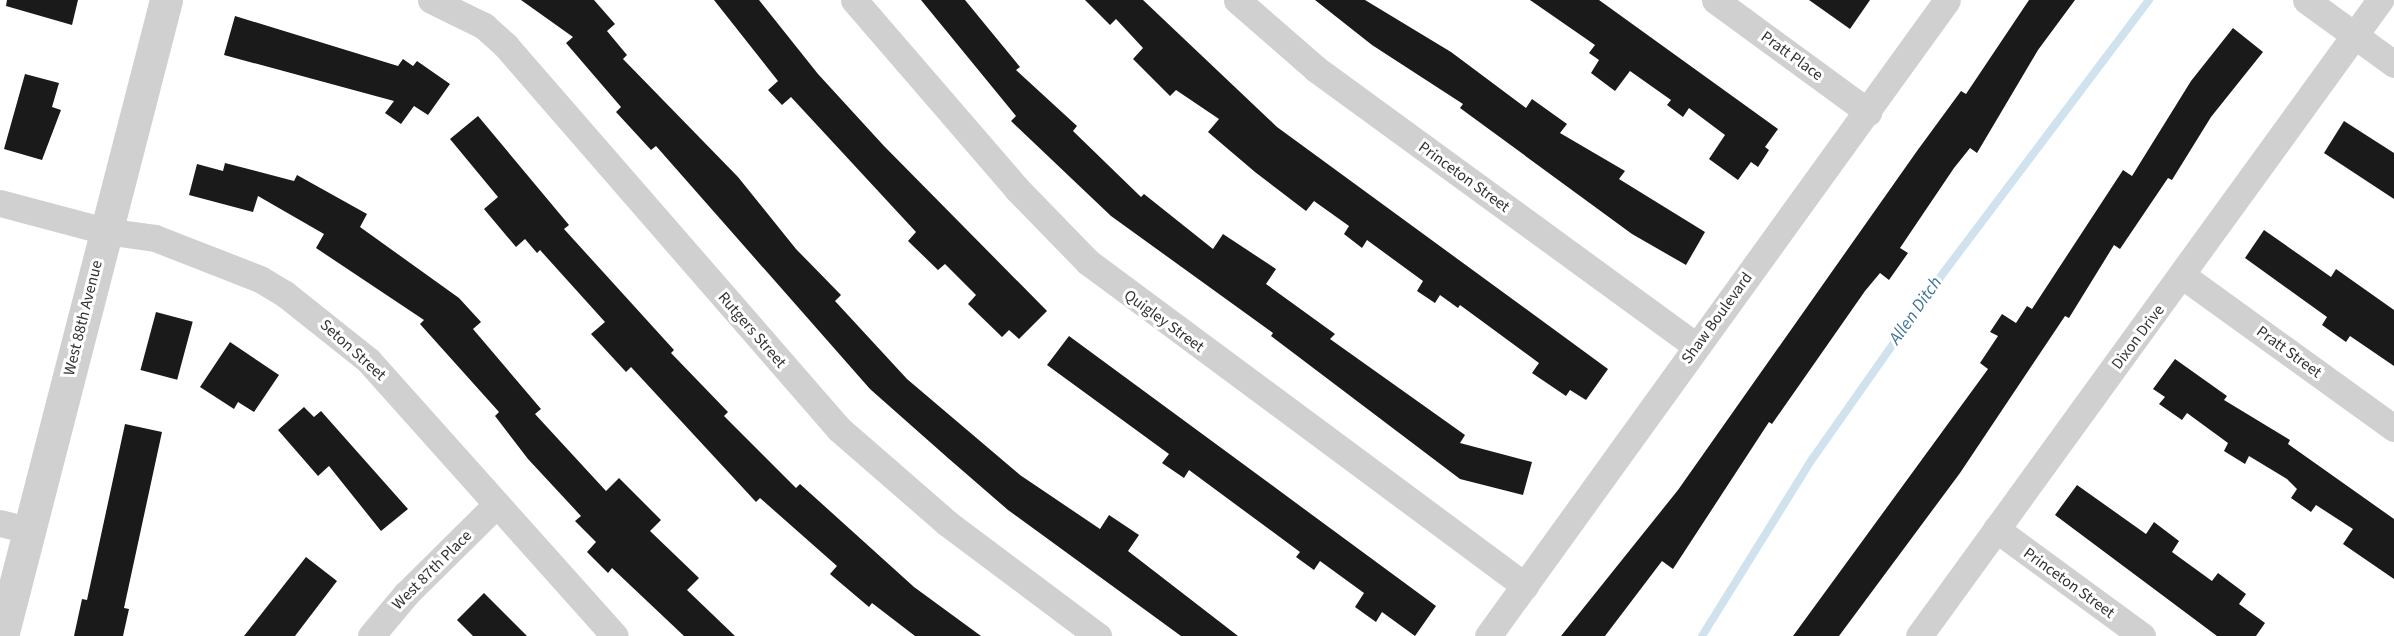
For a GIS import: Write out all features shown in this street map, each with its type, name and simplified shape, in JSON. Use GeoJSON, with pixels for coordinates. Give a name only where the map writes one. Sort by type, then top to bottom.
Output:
{"type":"FeatureCollection","features":[{"type":"Feature","properties":{"kind":"street","name":"West 88th Avenue"},"geometry":{"type":"LineString","coordinates":[[2,636],[15,527],[105,231],[166,0]]}},
{"type":"Feature","properties":{"kind":"street","name":"Rutgers Street"},"geometry":{"type":"LineString","coordinates":[[431,0],[484,26],[506,46],[839,429],[947,523],[1098,636]]}},
{"type":"Feature","properties":{"kind":"street","name":"Quigley Street"},"geometry":{"type":"LineString","coordinates":[[854,0],[1017,189],[1088,262],[1525,586]]}},
{"type":"Feature","properties":{"kind":"street","name":"Princeton Street"},"geometry":{"type":"LineString","coordinates":[[1237,0],[1316,69],[1696,346]]}},
{"type":"Feature","properties":{"kind":"street","name":"Pratt Place"},"geometry":{"type":"LineString","coordinates":[[1715,0],[1868,112]]}},
{"type":"Feature","properties":{"kind":"street","name":"Shaw Boulevard"},"geometry":{"type":"LineString","coordinates":[[1488,636],[1947,0]]}},
{"type":"Feature","properties":{"kind":"street"},"geometry":{"type":"LineString","coordinates":[[2306,0],[2394,64]]}},
{"type":"Feature","properties":{"kind":"street","name":"Dixon Drive"},"geometry":{"type":"LineString","coordinates":[[1919,636],[2183,276],[2380,0]]}},
{"type":"Feature","properties":{"kind":"street","name":"Seton Street"},"geometry":{"type":"LineString","coordinates":[[0,203],[105,231],[155,238],[202,254],[285,294],[368,360],[495,506],[615,636]]}},
{"type":"Feature","properties":{"kind":"street","name":"Pratt Street"},"geometry":{"type":"LineString","coordinates":[[2183,276],[2394,428]]}},
{"type":"Feature","properties":{"kind":"street","name":"West 87th Place"},"geometry":{"type":"LineString","coordinates":[[371,636],[406,594],[495,506]]}},
{"type":"Feature","properties":{"kind":"street","name":"Princeton Street"},"geometry":{"type":"LineString","coordinates":[[1996,529],[2142,636]]}},
{"type":"Feature","properties":{"kind":"building"},"geometry":{"type":"Polygon","coordinates":[[[7,0],[78,0],[72,25],[6,6],[7,0]]]}},
{"type":"Feature","properties":{"kind":"building"},"geometry":{"type":"Polygon","coordinates":[[[521,0],[594,0],[615,24],[607,31],[627,55],[623,59],[738,177],[796,249],[841,295],[835,301],[907,379],[1020,475],[1100,529],[1109,515],[1139,535],[1128,551],[1238,636],[1181,636],[1008,510],[870,389],[656,146],[651,150],[616,112],[621,107],[566,43],[573,37],[521,0]]]}},
{"type":"Feature","properties":{"kind":"building"},"geometry":{"type":"Polygon","coordinates":[[[714,0],[759,0],[818,74],[884,146],[1047,311],[1019,339],[1009,330],[1002,337],[968,304],[976,295],[945,264],[938,270],[908,241],[916,232],[791,97],[782,105],[768,90],[778,81],[714,0]]]}},
{"type":"Feature","properties":{"kind":"building"},"geometry":{"type":"Polygon","coordinates":[[[921,0],[965,0],[1020,67],[1016,70],[1077,126],[1073,131],[1141,197],[1144,194],[1213,249],[1223,234],[1276,269],[1266,284],[1335,334],[1330,339],[1465,435],[1460,443],[1532,462],[1523,495],[1460,479],[1271,336],[1273,333],[1111,216],[1011,121],[1016,116],[921,0]]]}},
{"type":"Feature","properties":{"kind":"building"},"geometry":{"type":"Polygon","coordinates":[[[1085,0],[1143,0],[1277,127],[1608,369],[1586,400],[1570,390],[1566,396],[1532,373],[1539,363],[1460,305],[1458,308],[1440,295],[1435,303],[1417,291],[1423,281],[1367,240],[1362,248],[1344,234],[1349,226],[1314,201],[1306,211],[1255,172],[1208,132],[1219,119],[1176,90],[1170,96],[1133,59],[1143,48],[1116,19],[1110,25],[1085,0]]]}},
{"type":"Feature","properties":{"kind":"building"},"geometry":{"type":"Polygon","coordinates":[[[1315,0],[1365,0],[1451,52],[1526,108],[1532,99],[1567,124],[1560,133],[1625,171],[1619,179],[1705,232],[1686,265],[1632,234],[1460,108],[1463,104],[1372,45],[1315,0]]]}},
{"type":"Feature","properties":{"kind":"building"},"geometry":{"type":"Polygon","coordinates":[[[1530,0],[1599,0],[1778,129],[1765,147],[1769,150],[1758,167],[1751,162],[1738,180],[1709,159],[1725,135],[1689,108],[1683,117],[1667,105],[1671,100],[1630,71],[1615,91],[1591,73],[1599,60],[1589,53],[1595,45],[1530,0]]]}},
{"type":"Feature","properties":{"kind":"building"},"geometry":{"type":"Polygon","coordinates":[[[1809,0],[1870,0],[1850,29],[1809,0]]]}},
{"type":"Feature","properties":{"kind":"building"},"geometry":{"type":"Polygon","coordinates":[[[2029,0],[2075,0],[2038,50],[1977,153],[1970,148],[1900,248],[1908,253],[1889,280],[1880,273],[1865,291],[1772,424],[1769,422],[1673,569],[1662,561],[1605,636],[1561,636],[1678,490],[1917,151],[1961,91],[1966,94],[2029,0]]]}},
{"type":"Feature","properties":{"kind":"building"},"geometry":{"type":"Polygon","coordinates":[[[235,16],[398,66],[403,59],[413,66],[417,61],[450,84],[428,115],[414,106],[401,124],[385,113],[394,101],[224,55],[235,16]]]}},
{"type":"Feature","properties":{"kind":"building"},"geometry":{"type":"Polygon","coordinates":[[[2233,28],[2263,52],[2211,117],[2172,180],[2168,178],[2120,249],[2114,245],[2069,318],[2065,316],[1960,473],[1839,636],[1793,636],[1988,369],[1980,363],[1998,336],[1990,332],[2002,314],[2016,323],[2027,306],[2032,309],[2123,170],[2132,176],[2191,81],[2233,28]]]}},
{"type":"Feature","properties":{"kind":"building"},"geometry":{"type":"Polygon","coordinates":[[[25,74],[59,83],[52,107],[61,110],[42,160],[4,149],[25,74]]]}},
{"type":"Feature","properties":{"kind":"building"},"geometry":{"type":"Polygon","coordinates":[[[478,116],[569,225],[564,229],[674,350],[671,353],[728,412],[724,416],[796,488],[800,484],[914,587],[981,636],[915,636],[872,603],[869,607],[830,574],[837,566],[760,498],[756,502],[631,367],[626,372],[591,334],[605,322],[540,250],[537,253],[525,239],[516,247],[484,209],[498,197],[450,139],[478,116]]]}},
{"type":"Feature","properties":{"kind":"building"},"geometry":{"type":"Polygon","coordinates":[[[2344,121],[2394,153],[2394,199],[2324,153],[2344,121]]]}},
{"type":"Feature","properties":{"kind":"building"},"geometry":{"type":"Polygon","coordinates":[[[225,163],[294,181],[297,175],[367,214],[360,227],[459,298],[481,322],[473,329],[541,409],[535,414],[606,491],[619,478],[661,520],[650,531],[699,578],[687,590],[735,636],[684,636],[612,568],[608,573],[587,552],[596,542],[575,521],[581,516],[528,459],[495,416],[499,412],[420,324],[424,320],[316,248],[324,234],[258,196],[253,212],[189,195],[197,164],[223,171],[225,163]]]}},
{"type":"Feature","properties":{"kind":"building"},"geometry":{"type":"Polygon","coordinates":[[[2264,230],[2331,277],[2336,269],[2394,310],[2394,366],[2350,336],[2346,342],[2322,325],[2327,317],[2245,258],[2264,230]]]}},
{"type":"Feature","properties":{"kind":"building"},"geometry":{"type":"Polygon","coordinates":[[[156,312],[193,322],[177,380],[140,370],[156,312]]]}},
{"type":"Feature","properties":{"kind":"building"},"geometry":{"type":"Polygon","coordinates":[[[1069,336],[1436,606],[1415,636],[1382,612],[1376,622],[1355,607],[1364,593],[1320,561],[1314,570],[1296,557],[1300,552],[1189,470],[1184,478],[1162,463],[1169,454],[1047,365],[1069,336]]]}},
{"type":"Feature","properties":{"kind":"building"},"geometry":{"type":"Polygon","coordinates":[[[230,342],[279,375],[254,412],[238,402],[234,409],[200,387],[230,342]]]}},
{"type":"Feature","properties":{"kind":"building"},"geometry":{"type":"Polygon","coordinates":[[[2175,359],[2227,396],[2224,400],[2290,440],[2288,444],[2394,519],[2394,579],[2343,544],[2353,529],[2316,505],[2311,512],[2291,498],[2297,489],[2287,479],[2249,456],[2245,464],[2224,451],[2228,443],[2187,413],[2182,420],[2159,404],[2165,397],[2153,389],[2175,359]]]}},
{"type":"Feature","properties":{"kind":"building"},"geometry":{"type":"Polygon","coordinates":[[[304,407],[314,417],[321,411],[408,509],[381,531],[329,466],[318,476],[278,430],[304,407]]]}},
{"type":"Feature","properties":{"kind":"building"},"geometry":{"type":"Polygon","coordinates":[[[125,424],[162,432],[124,608],[129,609],[123,636],[74,636],[82,599],[87,600],[125,424]]]}},
{"type":"Feature","properties":{"kind":"building"},"geometry":{"type":"Polygon","coordinates":[[[2077,485],[2146,534],[2154,522],[2179,541],[2172,552],[2212,581],[2218,573],[2246,594],[2239,604],[2265,623],[2256,636],[2217,636],[2055,515],[2077,485]]]}},
{"type":"Feature","properties":{"kind":"building"},"geometry":{"type":"Polygon","coordinates":[[[306,557],[337,581],[295,636],[244,636],[306,557]]]}},
{"type":"Feature","properties":{"kind":"building"},"geometry":{"type":"Polygon","coordinates":[[[484,593],[527,636],[473,636],[457,620],[484,593]]]}},
{"type":"Feature","properties":{"kind":"waterway","name":"Allen Ditch"},"geometry":{"type":"LineString","coordinates":[[1702,636],[1813,458],[1938,280],[2149,0]]}}]}
